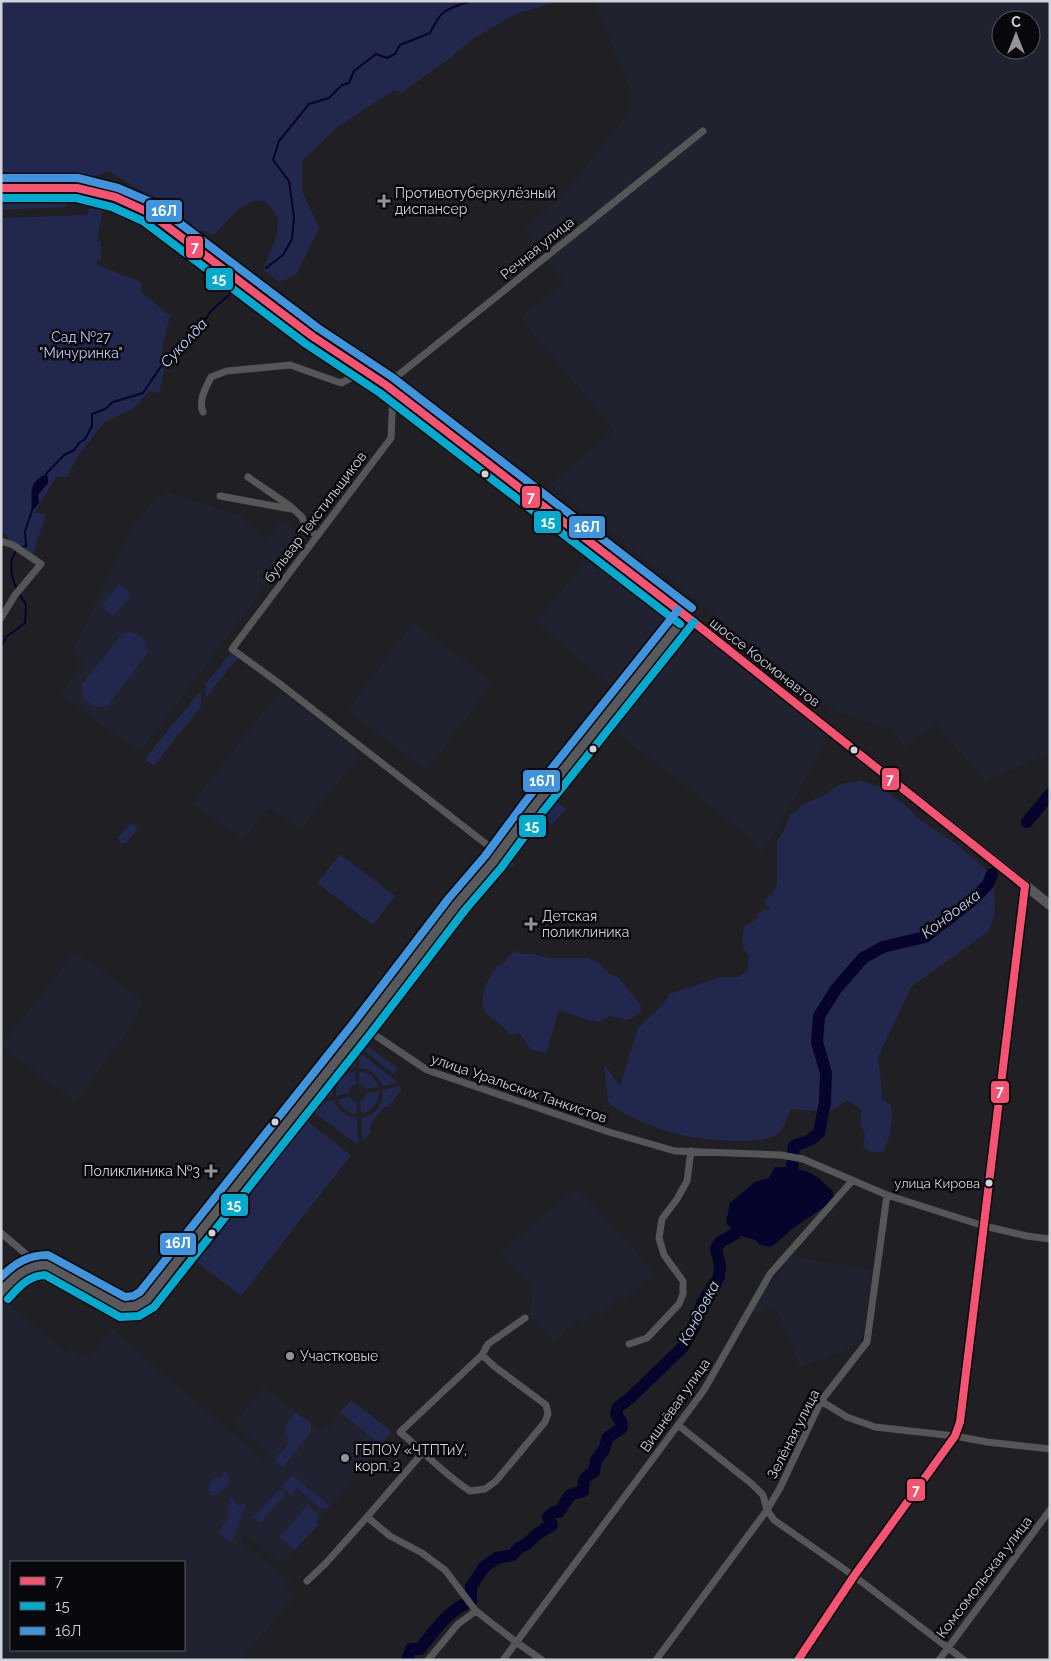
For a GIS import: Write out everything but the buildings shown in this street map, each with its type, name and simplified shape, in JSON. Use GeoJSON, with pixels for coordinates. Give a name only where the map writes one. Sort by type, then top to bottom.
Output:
{"type":"FeatureCollection","features":[{"type":"Feature","properties":{"kind":"main road","name":"шоссе Космонавтов"},"geometry":{"type":"LineString","coordinates":[[1,188],[77,188],[115,197],[148,212],[312,336],[390,388],[686,616],[1050,905]]}},
{"type":"Feature","properties":{"kind":"street","name":"Речная улица"},"geometry":{"type":"LineString","coordinates":[[390,388],[703,131]]}},
{"type":"Feature","properties":{"kind":"street"},"geometry":{"type":"LineString","coordinates":[[203,412],[201,408],[203,394],[212,377],[227,371],[290,365],[341,384],[353,377],[359,367]]}},
{"type":"Feature","properties":{"kind":"street","name":"бульвар Текстильщиков"},"geometry":{"type":"LineString","coordinates":[[390,388],[391,438],[232,649],[499,854]]}},
{"type":"Feature","properties":{"kind":"street"},"geometry":{"type":"LineString","coordinates":[[248,477],[302,516],[305,526],[317,536]]}},
{"type":"Feature","properties":{"kind":"street"},"geometry":{"type":"LineString","coordinates":[[220,496],[294,510]]}},
{"type":"Feature","properties":{"kind":"street"},"geometry":{"type":"LineString","coordinates":[[1,541],[13,546],[41,564],[15,595],[1,618]]}},
{"type":"Feature","properties":{"kind":"street"},"geometry":{"type":"LineString","coordinates":[[1,1292],[23,1270],[39,1265],[47,1265],[123,1307],[136,1306],[147,1300],[364,1027],[457,904],[499,854],[686,616]]}},
{"type":"Feature","properties":{"kind":"street"},"geometry":{"type":"LineString","coordinates":[[798,1660],[854,1576],[955,1436],[960,1422],[1026,886]]}},
{"type":"Feature","properties":{"kind":"street","name":"улица Уральских Танкистов"},"geometry":{"type":"LineString","coordinates":[[364,1027],[427,1070],[609,1132],[675,1151],[781,1155],[802,1159],[887,1195],[984,1226],[1027,1236],[1050,1239]]}},
{"type":"Feature","properties":{"kind":"street"},"geometry":{"type":"LineString","coordinates":[[629,1344],[647,1338],[679,1304],[684,1294],[683,1281],[664,1255],[659,1238],[662,1219],[687,1182],[692,1151]]}},
{"type":"Feature","properties":{"kind":"street","name":"Вишнёвая улица"},"geometry":{"type":"LineString","coordinates":[[503,1660],[704,1390],[770,1274],[852,1181]]}},
{"type":"Feature","properties":{"kind":"street","name":"Зелёная улица"},"geometry":{"type":"LineString","coordinates":[[656,1660],[767,1510],[780,1488],[821,1402],[867,1342],[887,1195]]}},
{"type":"Feature","properties":{"kind":"street"},"geometry":{"type":"LineString","coordinates":[[1,1233],[39,1265]]}},
{"type":"Feature","properties":{"kind":"street"},"geometry":{"type":"LineString","coordinates":[[482,1355],[546,1405],[548,1414],[545,1422],[496,1481],[479,1491],[470,1491],[452,1479],[424,1451],[400,1432],[482,1355],[488,1344],[525,1318]]}},
{"type":"Feature","properties":{"kind":"street"},"geometry":{"type":"LineString","coordinates":[[821,1402],[847,1417],[875,1427],[1050,1449]]}},
{"type":"Feature","properties":{"kind":"street"},"geometry":{"type":"LineString","coordinates":[[678,1425],[752,1484],[763,1496],[767,1510],[774,1520],[854,1576],[964,1660]]}},
{"type":"Feature","properties":{"kind":"street"},"geometry":{"type":"LineString","coordinates":[[307,1581],[326,1563],[424,1451]]}},
{"type":"Feature","properties":{"kind":"street","name":"Комсомольская улица"},"geometry":{"type":"LineString","coordinates":[[939,1660],[1050,1510]]}},
{"type":"Feature","properties":{"kind":"street"},"geometry":{"type":"LineString","coordinates":[[367,1517],[390,1536],[422,1553],[445,1570],[476,1611],[542,1660]]}},
{"type":"Feature","properties":{"kind":"street"},"geometry":{"type":"LineString","coordinates":[[428,1660],[458,1624],[476,1611]]}},
{"type":"Feature","properties":{"kind":"shaded area"},"geometry":{"type":"Polygon","coordinates":[[[594,1],[1050,1],[1050,753],[985,781],[935,724],[905,747],[893,730],[836,711],[550,484],[614,430],[520,318],[564,282],[523,229],[562,197],[631,110],[631,92],[594,1]]]}},
{"type":"Feature","properties":{"kind":"shaded area"},"geometry":{"type":"Polygon","coordinates":[[[46,474],[48,483],[38,495],[39,503],[31,512],[33,486],[39,478],[46,474]]]}},
{"type":"Feature","properties":{"kind":"shaded area"},"geometry":{"type":"Polygon","coordinates":[[[167,492],[241,516],[266,540],[279,522],[291,525],[304,536],[140,752],[60,695],[84,662],[71,654],[131,529],[158,496],[164,497],[167,492]]]}},
{"type":"Feature","properties":{"kind":"shaded area"},"geometry":{"type":"Polygon","coordinates":[[[598,551],[671,607],[671,615],[666,630],[617,691],[536,622],[581,566],[587,565],[598,551]]]}},
{"type":"Feature","properties":{"kind":"shaded area"},"geometry":{"type":"Polygon","coordinates":[[[413,622],[493,682],[427,770],[347,711],[413,622]]]}},
{"type":"Feature","properties":{"kind":"shaded area"},"geometry":{"type":"Polygon","coordinates":[[[688,623],[829,738],[762,855],[756,842],[605,723],[688,623]]]}},
{"type":"Feature","properties":{"kind":"shaded area"},"geometry":{"type":"Polygon","coordinates":[[[280,691],[362,754],[300,829],[279,813],[268,809],[243,840],[192,803],[280,691]]]}},
{"type":"Feature","properties":{"kind":"shaded area"},"geometry":{"type":"Polygon","coordinates":[[[75,952],[143,1000],[137,1018],[76,1102],[1,1047],[75,952]]]}},
{"type":"Feature","properties":{"kind":"shaded area"},"geometry":{"type":"Polygon","coordinates":[[[775,1167],[786,1167],[812,1174],[832,1190],[834,1196],[833,1201],[769,1247],[759,1244],[755,1240],[735,1234],[726,1222],[730,1203],[755,1182],[769,1178],[775,1167]]]}},
{"type":"Feature","properties":{"kind":"shaded area"},"geometry":{"type":"Polygon","coordinates":[[[571,1192],[581,1192],[655,1273],[624,1300],[618,1297],[602,1316],[595,1311],[582,1326],[576,1319],[555,1342],[530,1316],[533,1289],[499,1253],[571,1192]]]}},
{"type":"Feature","properties":{"kind":"shaded area"},"geometry":{"type":"Polygon","coordinates":[[[791,1256],[872,1270],[861,1344],[800,1367],[775,1306],[755,1314],[751,1310],[791,1256]]]}},
{"type":"Feature","properties":{"kind":"shaded area"},"geometry":{"type":"Polygon","coordinates":[[[5,1300],[67,1353],[71,1348],[76,1353],[86,1357],[91,1354],[112,1329],[262,1459],[267,1453],[236,1426],[235,1421],[264,1387],[320,1431],[323,1427],[328,1427],[351,1400],[390,1430],[391,1434],[287,1560],[278,1561],[246,1535],[241,1541],[291,1582],[286,1589],[295,1596],[241,1660],[1,1660],[1,1305],[5,1300]]]}},
{"type":"Feature","properties":{"kind":"green space"},"geometry":{"type":"Polygon","coordinates":[[[1,1],[559,1],[515,14],[473,39],[449,59],[401,93],[394,90],[338,127],[302,161],[302,191],[319,228],[296,275],[279,282],[263,269],[277,235],[278,217],[265,202],[259,200],[252,202],[237,211],[215,235],[196,229],[179,213],[108,171],[81,180],[68,182],[1,182],[1,1]]]}},
{"type":"Feature","properties":{"kind":"green space"},"geometry":{"type":"Polygon","coordinates":[[[1,197],[54,198],[66,200],[67,207],[1,210],[1,197]]]}},
{"type":"Feature","properties":{"kind":"green space","name":"Сад №27 \"Мичуринка\""},"geometry":{"type":"Polygon","coordinates":[[[88,209],[103,209],[97,241],[101,242],[101,259],[96,261],[97,265],[142,282],[141,292],[170,316],[159,363],[165,366],[159,393],[150,391],[133,409],[105,422],[77,457],[67,477],[56,477],[35,512],[46,515],[33,554],[7,539],[8,537],[3,531],[1,533],[1,218],[88,215],[88,209]]]}},
{"type":"Feature","properties":{"kind":"green space"},"geometry":{"type":"Polygon","coordinates":[[[119,584],[131,594],[114,616],[101,607],[119,584]]]}},
{"type":"Feature","properties":{"kind":"green space"},"geometry":{"type":"Polygon","coordinates":[[[130,632],[137,634],[143,639],[148,652],[108,705],[98,707],[89,703],[83,695],[82,684],[122,634],[130,632]]]}},
{"type":"Feature","properties":{"kind":"green space"},"geometry":{"type":"Polygon","coordinates":[[[232,651],[239,656],[205,699],[206,683],[232,651]]]}},
{"type":"Feature","properties":{"kind":"green space"},"geometry":{"type":"Polygon","coordinates":[[[201,690],[201,707],[156,763],[153,765],[145,760],[146,757],[201,690]]]}},
{"type":"Feature","properties":{"kind":"green space"},"geometry":{"type":"Polygon","coordinates":[[[861,781],[883,788],[911,810],[919,819],[959,846],[993,876],[995,912],[989,931],[911,987],[878,1057],[882,1099],[891,1105],[892,1111],[891,1129],[884,1152],[870,1152],[863,1146],[865,1134],[860,1123],[861,1109],[847,1100],[830,1112],[791,1109],[784,1126],[776,1135],[758,1140],[744,1141],[702,1139],[681,1135],[643,1122],[614,1107],[608,1102],[604,1064],[620,1086],[638,1028],[667,1000],[669,994],[721,977],[739,977],[748,970],[748,954],[743,949],[744,927],[757,918],[759,912],[770,908],[765,905],[766,899],[773,893],[777,885],[777,841],[791,814],[805,803],[825,795],[840,784],[861,781]]]}},
{"type":"Feature","properties":{"kind":"green space"},"geometry":{"type":"Polygon","coordinates":[[[549,801],[557,802],[566,809],[552,825],[540,813],[549,801]]]}},
{"type":"Feature","properties":{"kind":"green space"},"geometry":{"type":"Polygon","coordinates":[[[536,818],[538,824],[509,860],[515,864],[512,868],[498,865],[536,818]]]}},
{"type":"Feature","properties":{"kind":"green space"},"geometry":{"type":"Polygon","coordinates":[[[132,823],[137,827],[136,831],[126,843],[120,843],[118,837],[132,823]]]}},
{"type":"Feature","properties":{"kind":"green space"},"geometry":{"type":"Polygon","coordinates":[[[340,854],[395,896],[373,925],[317,883],[340,854]]]}},
{"type":"Feature","properties":{"kind":"green space"},"geometry":{"type":"Polygon","coordinates":[[[516,951],[521,954],[533,954],[549,958],[588,958],[597,962],[611,975],[618,977],[641,1006],[641,1012],[628,1020],[609,1016],[600,1022],[559,1010],[546,1053],[531,1050],[519,1033],[510,1035],[504,1027],[488,1015],[482,1003],[485,987],[493,972],[516,951]]]}},
{"type":"Feature","properties":{"kind":"green space"},"geometry":{"type":"Polygon","coordinates":[[[364,1044],[398,1068],[394,1074],[360,1048],[364,1044]]]}},
{"type":"Feature","properties":{"kind":"green space"},"geometry":{"type":"Polygon","coordinates":[[[359,1052],[399,1083],[382,1086],[373,1073],[359,1068],[359,1052]]]}},
{"type":"Feature","properties":{"kind":"green space"},"geometry":{"type":"Polygon","coordinates":[[[355,1053],[356,1067],[350,1068],[338,1077],[334,1086],[333,1096],[318,1100],[355,1053]]]}},
{"type":"Feature","properties":{"kind":"green space"},"geometry":{"type":"Polygon","coordinates":[[[355,1071],[356,1084],[350,1087],[349,1093],[336,1096],[340,1080],[346,1074],[355,1071]]]}},
{"type":"Feature","properties":{"kind":"green space"},"geometry":{"type":"Polygon","coordinates":[[[359,1071],[372,1076],[379,1087],[366,1089],[359,1084],[359,1071]]]}},
{"type":"Feature","properties":{"kind":"green space"},"geometry":{"type":"Polygon","coordinates":[[[398,1086],[402,1089],[370,1125],[370,1133],[365,1139],[362,1136],[361,1118],[375,1112],[382,1100],[383,1090],[398,1086]]]}},
{"type":"Feature","properties":{"kind":"green space"},"geometry":{"type":"Polygon","coordinates":[[[379,1091],[378,1099],[374,1106],[369,1111],[361,1114],[360,1101],[366,1093],[379,1091]]]}},
{"type":"Feature","properties":{"kind":"green space"},"geometry":{"type":"Polygon","coordinates":[[[349,1097],[356,1102],[357,1114],[346,1110],[338,1100],[349,1097]]]}},
{"type":"Feature","properties":{"kind":"green space"},"geometry":{"type":"Polygon","coordinates":[[[334,1100],[343,1112],[357,1118],[359,1140],[356,1144],[311,1110],[315,1105],[334,1100]]]}},
{"type":"Feature","properties":{"kind":"green space"},"geometry":{"type":"Polygon","coordinates":[[[304,1119],[351,1155],[241,1296],[193,1259],[201,1250],[208,1250],[224,1228],[224,1219],[304,1119]]]}},
{"type":"Feature","properties":{"kind":"green space"},"geometry":{"type":"Polygon","coordinates":[[[223,1181],[225,1189],[179,1244],[175,1241],[223,1181]]]}},
{"type":"Feature","properties":{"kind":"green space"},"geometry":{"type":"Polygon","coordinates":[[[351,1400],[390,1430],[391,1434],[381,1445],[340,1412],[351,1400]]]}},
{"type":"Feature","properties":{"kind":"green space"},"geometry":{"type":"Polygon","coordinates":[[[296,1412],[311,1424],[311,1432],[283,1467],[275,1459],[288,1444],[285,1426],[296,1412]]]}},
{"type":"Feature","properties":{"kind":"green space"},"geometry":{"type":"Polygon","coordinates":[[[226,1471],[229,1483],[217,1495],[210,1495],[209,1487],[211,1483],[216,1477],[219,1479],[226,1471]]]}},
{"type":"Feature","properties":{"kind":"green space"},"geometry":{"type":"Polygon","coordinates":[[[292,1475],[330,1506],[327,1509],[319,1507],[297,1488],[293,1492],[295,1498],[282,1487],[292,1475]]]}},
{"type":"Feature","properties":{"kind":"green space"},"geometry":{"type":"Polygon","coordinates":[[[279,1490],[285,1495],[260,1523],[254,1517],[279,1490]]]}},
{"type":"Feature","properties":{"kind":"green space"},"geometry":{"type":"Polygon","coordinates":[[[230,1497],[240,1506],[243,1503],[247,1506],[231,1543],[218,1532],[227,1520],[230,1497]]]}},
{"type":"Feature","properties":{"kind":"green space"},"geometry":{"type":"Polygon","coordinates":[[[308,1505],[317,1514],[318,1525],[295,1550],[279,1537],[308,1505]]]}},
{"type":"Feature","properties":{"kind":"waterway","name":"Суколда"},"geometry":{"type":"LineString","coordinates":[[266,268],[283,255],[292,239],[294,217],[289,181],[273,160],[279,141],[309,104],[329,98],[342,85],[349,83],[354,71],[376,54],[387,58],[395,54],[400,45],[430,33],[438,19],[446,11],[470,1]]}},
{"type":"Feature","properties":{"kind":"waterway","name":"Суколда"},"geometry":{"type":"LineString","coordinates":[[46,474],[64,455],[74,450],[85,439],[92,426],[92,414],[105,409],[113,402],[143,393],[166,359],[181,347],[201,326],[211,311],[230,294]]}},
{"type":"Feature","properties":{"kind":"waterway","name":"Суколда"},"geometry":{"type":"LineString","coordinates":[[20,548],[26,546],[25,531],[32,511]]}},
{"type":"Feature","properties":{"kind":"waterway","name":"Суколда"},"geometry":{"type":"LineString","coordinates":[[16,551],[12,560],[11,570],[17,589]]}},
{"type":"Feature","properties":{"kind":"waterway","name":"Суколда"},"geometry":{"type":"LineString","coordinates":[[1,646],[6,637],[25,623],[26,605],[19,593]]}},
{"type":"Feature","properties":{"kind":"waterway","name":"Кондовка"},"geometry":{"type":"LineString","coordinates":[[1027,822],[1050,794]]}},
{"type":"Feature","properties":{"kind":"waterway","name":"Кондовка"},"geometry":{"type":"LineString","coordinates":[[780,1181],[792,1169],[794,1146],[810,1140],[819,1133],[825,1102],[826,1073],[817,1042],[819,1016],[836,989],[863,958],[883,947],[925,937],[974,899],[988,884],[992,874]]}},
{"type":"Feature","properties":{"kind":"waterway","name":"Кондовка"},"geometry":{"type":"LineString","coordinates":[[407,1660],[411,1649],[420,1649],[449,1615],[471,1601],[471,1587],[484,1567],[497,1558],[512,1555],[537,1534],[552,1525],[548,1517],[554,1512],[559,1512],[570,1495],[583,1491],[585,1479],[594,1472],[596,1460],[604,1450],[608,1437],[622,1428],[616,1414],[618,1407],[629,1399],[683,1347],[696,1324],[702,1303],[719,1277],[720,1265],[716,1249],[720,1242],[735,1234],[746,1221]]}},
{"type":"Feature","properties":{"kind":"transit line","name":"16Л"},"geometry":{"type":"LineString","coordinates":[[1,178],[78,178],[118,188],[153,203],[318,328],[392,377],[692,608]]}},
{"type":"Feature","properties":{"kind":"transit line","name":"7"},"geometry":{"type":"LineString","coordinates":[[1,188],[77,188],[115,197],[148,212],[312,336],[386,385],[686,616],[1025,886]]}},
{"type":"Feature","properties":{"kind":"transit line","name":"15"},"geometry":{"type":"LineString","coordinates":[[1,198],[76,198],[112,207],[143,221],[306,344],[380,393],[680,624]]}},
{"type":"Feature","properties":{"kind":"transit line","name":"16Л"},"geometry":{"type":"LineString","coordinates":[[1,1277],[11,1268],[28,1258],[48,1255],[125,1297],[133,1296],[140,1292],[678,610]]}},
{"type":"Feature","properties":{"kind":"transit line","name":"15"},"geometry":{"type":"LineString","coordinates":[[8,1299],[20,1286],[29,1280],[45,1275],[120,1317],[139,1316],[154,1307],[371,1033],[465,910],[501,868],[541,814],[694,622]]}},
{"type":"Feature","properties":{"kind":"transit line","name":"7"},"geometry":{"type":"LineString","coordinates":[[798,1660],[854,1576],[955,1436],[960,1422],[1025,886]]}},
{"type":"Feature","properties":{"kind":"place","name":"Противотуберкулёзный диспансер"},"geometry":{"type":"Point","coordinates":[384,201]}},
{"type":"Feature","properties":{"kind":"place","name":"Детская поликлиника"},"geometry":{"type":"Point","coordinates":[531,924]}},
{"type":"Feature","properties":{"kind":"place","name":"Поликлиника №3"},"geometry":{"type":"Point","coordinates":[211,1171]}},
{"type":"Feature","properties":{"kind":"place","name":"улица Кирова"},"geometry":{"type":"Point","coordinates":[989,1183]}},
{"type":"Feature","properties":{"kind":"place","name":"Участковые"},"geometry":{"type":"Point","coordinates":[290,1356]}},
{"type":"Feature","properties":{"kind":"place","name":"ГБПОУ «ЧТПТиУ, корп. 2"},"geometry":{"type":"Point","coordinates":[345,1458]}}]}
